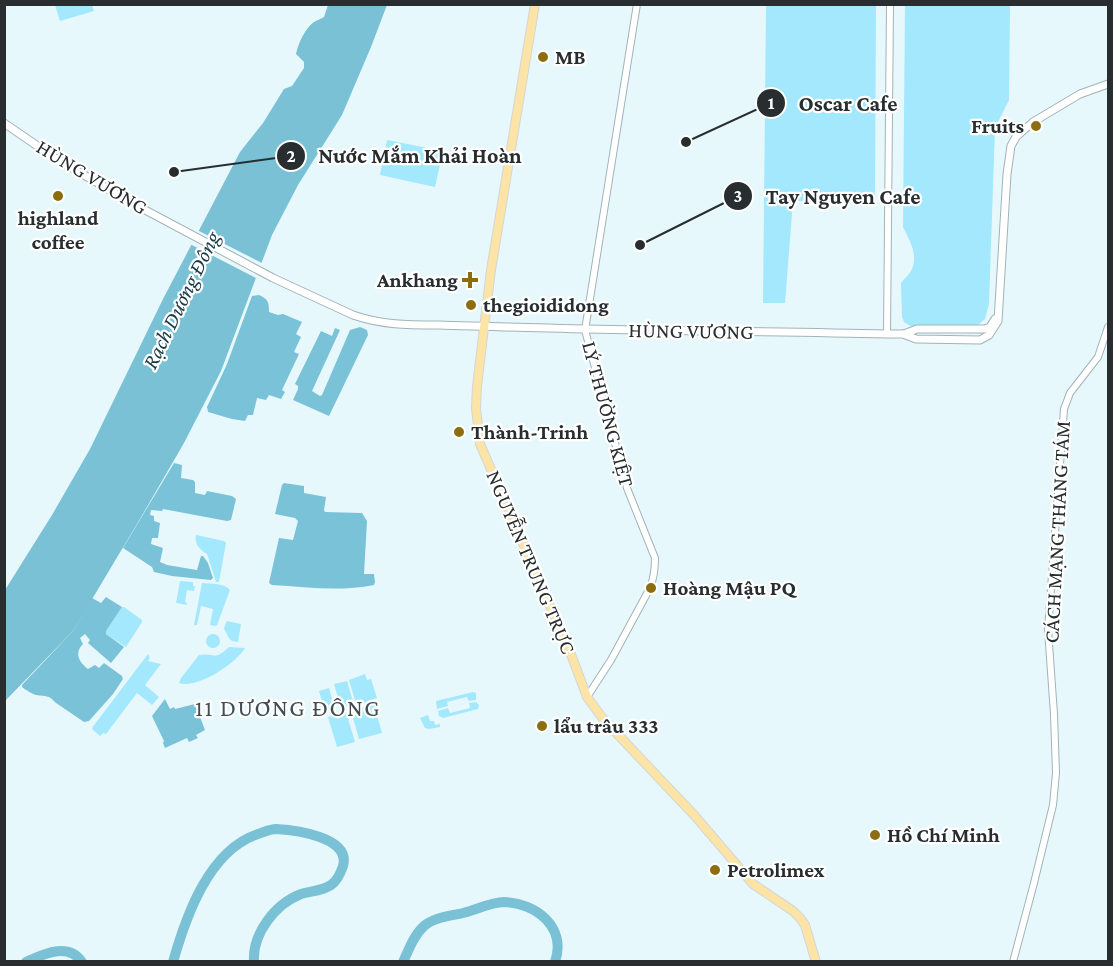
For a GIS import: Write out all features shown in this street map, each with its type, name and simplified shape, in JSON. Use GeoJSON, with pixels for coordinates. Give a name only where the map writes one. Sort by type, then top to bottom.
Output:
{"type":"FeatureCollection","features":[{"type":"Feature","properties":{"kind":"main road","name":"NGUYỄN TRUNG TRỰC"},"geometry":{"type":"LineString","coordinates":[[536,4],[493,258],[484,326],[476,393],[480,444],[587,697],[604,720],[694,816],[753,884],[800,918],[805,925],[816,962]]}},
{"type":"Feature","properties":{"kind":"main road","name":"HÙNG VƯƠNG"},"geometry":{"type":"LineString","coordinates":[[4,123],[55,158],[132,204],[273,278],[363,319],[393,325],[903,334],[917,329],[985,329],[994,323],[999,312],[1011,146],[1016,137],[1034,122],[1080,94],[1108,84]]}},
{"type":"Feature","properties":{"kind":"street","name":"LÝ THƯỜNG KIỆT"},"geometry":{"type":"LineString","coordinates":[[587,697],[611,660],[654,578],[655,558],[627,488],[585,330],[637,4]]}},
{"type":"Feature","properties":{"kind":"street"},"geometry":{"type":"LineString","coordinates":[[887,334],[890,4]]}},
{"type":"Feature","properties":{"kind":"street","name":"CÁCH MẠNG THÁNG TÁM"},"geometry":{"type":"LineString","coordinates":[[1013,962],[1053,805],[1056,772],[1048,630],[1064,409],[1070,393],[1098,357],[1108,327]]}},
{"type":"Feature","properties":{"kind":"shaded area"},"geometry":{"type":"Polygon","coordinates":[[[55,5],[92,5],[94,11],[60,21],[55,5]]]}},
{"type":"Feature","properties":{"kind":"shaded area"},"geometry":{"type":"Polygon","coordinates":[[[766,5],[876,5],[875,201],[793,201],[785,303],[763,303],[766,5]]]}},
{"type":"Feature","properties":{"kind":"shaded area"},"geometry":{"type":"Polygon","coordinates":[[[905,5],[1010,5],[1009,100],[995,128],[989,304],[985,319],[978,325],[912,327],[904,322],[902,317],[901,283],[911,271],[914,260],[913,249],[903,227],[905,5]]]}},
{"type":"Feature","properties":{"kind":"shaded area"},"geometry":{"type":"Polygon","coordinates":[[[387,140],[443,151],[435,187],[380,175],[387,140]]]}},
{"type":"Feature","properties":{"kind":"shaded area"},"geometry":{"type":"Polygon","coordinates":[[[259,295],[267,301],[269,312],[283,314],[302,322],[296,334],[301,337],[294,352],[299,354],[282,390],[285,392],[281,399],[269,395],[266,400],[257,398],[253,415],[248,415],[245,421],[208,412],[207,407],[227,364],[252,296],[259,295]]]}},
{"type":"Feature","properties":{"kind":"shaded area"},"geometry":{"type":"Polygon","coordinates":[[[360,327],[367,330],[368,335],[329,416],[293,400],[298,389],[295,384],[321,331],[332,336],[335,328],[340,330],[312,391],[320,396],[350,330],[360,327]]]}},
{"type":"Feature","properties":{"kind":"shaded area"},"geometry":{"type":"Polygon","coordinates":[[[174,463],[182,465],[181,478],[195,482],[195,493],[205,495],[207,491],[232,496],[236,499],[231,520],[227,521],[163,509],[162,511],[151,510],[150,515],[154,516],[154,521],[160,523],[158,538],[152,538],[151,544],[163,548],[160,562],[197,570],[201,556],[203,556],[213,578],[211,580],[154,572],[152,567],[123,548],[174,463]]]}},
{"type":"Feature","properties":{"kind":"shaded area"},"geometry":{"type":"Polygon","coordinates":[[[284,483],[304,486],[304,493],[326,497],[325,512],[362,513],[367,521],[364,574],[374,574],[374,585],[323,588],[269,583],[279,538],[293,540],[298,521],[295,518],[275,514],[284,483]]]}},
{"type":"Feature","properties":{"kind":"shaded area"},"geometry":{"type":"Polygon","coordinates":[[[196,535],[226,543],[219,582],[216,582],[207,554],[197,544],[196,535]]]}},
{"type":"Feature","properties":{"kind":"shaded area"},"geometry":{"type":"Polygon","coordinates":[[[180,581],[193,582],[195,586],[194,591],[187,590],[185,602],[187,605],[176,603],[180,581]]]}},
{"type":"Feature","properties":{"kind":"shaded area"},"geometry":{"type":"Polygon","coordinates":[[[202,583],[221,585],[230,590],[215,626],[210,625],[213,609],[201,606],[197,625],[194,625],[202,583]]]}},
{"type":"Feature","properties":{"kind":"shaded area"},"geometry":{"type":"Polygon","coordinates":[[[106,597],[122,607],[106,634],[124,647],[111,663],[88,643],[90,640],[85,634],[80,638],[83,644],[78,654],[88,669],[95,665],[99,668],[104,663],[123,679],[89,721],[84,722],[51,698],[33,694],[22,685],[73,631],[92,598],[101,603],[106,597]]]}},
{"type":"Feature","properties":{"kind":"shaded area"},"geometry":{"type":"Polygon","coordinates":[[[122,607],[142,620],[126,647],[106,634],[122,607]]]}},
{"type":"Feature","properties":{"kind":"shaded area"},"geometry":{"type":"Polygon","coordinates":[[[227,621],[241,624],[238,642],[230,639],[224,629],[227,621]]]}},
{"type":"Feature","properties":{"kind":"shaded area"},"geometry":{"type":"Polygon","coordinates":[[[213,634],[218,636],[220,641],[218,646],[213,648],[208,646],[206,641],[208,636],[213,634]]]}},
{"type":"Feature","properties":{"kind":"shaded area"},"geometry":{"type":"Polygon","coordinates":[[[229,647],[245,648],[225,668],[206,679],[187,684],[179,683],[199,655],[217,655],[229,647]]]}},
{"type":"Feature","properties":{"kind":"shaded area"},"geometry":{"type":"Polygon","coordinates":[[[148,654],[150,658],[148,661],[161,664],[145,685],[159,697],[152,705],[137,693],[106,734],[103,733],[100,736],[92,728],[148,654]]]}},
{"type":"Feature","properties":{"kind":"shaded area"},"geometry":{"type":"Polygon","coordinates":[[[365,674],[367,680],[371,679],[377,698],[358,705],[349,680],[365,674]]]}},
{"type":"Feature","properties":{"kind":"shaded area"},"geometry":{"type":"Polygon","coordinates":[[[347,681],[354,705],[341,708],[334,684],[347,681]]]}},
{"type":"Feature","properties":{"kind":"shaded area"},"geometry":{"type":"Polygon","coordinates":[[[329,688],[335,709],[325,712],[319,691],[329,688]]]}},
{"type":"Feature","properties":{"kind":"shaded area"},"geometry":{"type":"Polygon","coordinates":[[[476,693],[476,700],[469,701],[467,697],[447,702],[448,706],[437,709],[436,701],[476,693]]]}},
{"type":"Feature","properties":{"kind":"shaded area"},"geometry":{"type":"Polygon","coordinates":[[[165,699],[170,709],[195,704],[205,730],[196,735],[198,738],[189,742],[187,738],[165,748],[152,716],[165,699]]]}},
{"type":"Feature","properties":{"kind":"shaded area"},"geometry":{"type":"Polygon","coordinates":[[[476,702],[479,705],[478,709],[443,718],[439,716],[438,711],[448,708],[450,713],[470,708],[469,703],[476,702]]]}},
{"type":"Feature","properties":{"kind":"shaded area"},"geometry":{"type":"Polygon","coordinates":[[[374,704],[382,733],[359,739],[351,711],[374,704]]]}},
{"type":"Feature","properties":{"kind":"shaded area"},"geometry":{"type":"Polygon","coordinates":[[[346,712],[355,742],[337,747],[328,717],[346,712]]]}},
{"type":"Feature","properties":{"kind":"shaded area"},"geometry":{"type":"Polygon","coordinates":[[[428,715],[430,721],[434,721],[435,725],[440,724],[440,727],[425,728],[420,718],[428,715]]]}},
{"type":"Feature","properties":{"kind":"water"},"geometry":{"type":"Polygon","coordinates":[[[328,5],[387,5],[342,115],[298,185],[272,235],[221,371],[184,443],[73,631],[5,701],[5,590],[90,449],[163,299],[240,152],[263,123],[284,89],[292,86],[304,68],[304,62],[296,54],[298,46],[311,25],[324,17],[328,5]]]}},
{"type":"Feature","properties":{"kind":"pier"},"geometry":{"type":"Polygon","coordinates":[[[195,229],[264,264],[258,279],[188,243],[195,229]]]}},
{"type":"Feature","properties":{"kind":"waterway","name":"Rạch Dương Đông"},"geometry":{"type":"LineString","coordinates":[[173,962],[185,925],[202,887],[213,869],[241,842],[276,829],[320,837],[339,848],[343,856],[343,866],[337,879],[328,887],[301,894],[282,905],[261,931],[254,951],[254,962]]}},
{"type":"Feature","properties":{"kind":"waterway","name":"Rạch Dương Đông"},"geometry":{"type":"LineString","coordinates":[[403,962],[420,930],[428,923],[504,902],[527,907],[546,919],[557,938],[558,949],[555,962]]}},
{"type":"Feature","properties":{"kind":"waterway","name":"Rạch Dương Đông"},"geometry":{"type":"LineString","coordinates":[[26,962],[48,953],[63,951],[70,952],[82,962]]}},
{"type":"Feature","properties":{"kind":"place","name":"MB"},"geometry":{"type":"Point","coordinates":[543,57]}},
{"type":"Feature","properties":{"kind":"place","name":"Fruits"},"geometry":{"type":"Point","coordinates":[1036,126]}},
{"type":"Feature","properties":{"kind":"place","name":"Oscar Cafe"},"geometry":{"type":"Point","coordinates":[686,142]}},
{"type":"Feature","properties":{"kind":"place","name":"Nước Mắm Khải Hoàn"},"geometry":{"type":"Point","coordinates":[174,172]}},
{"type":"Feature","properties":{"kind":"place","name":"highland coffee"},"geometry":{"type":"Point","coordinates":[58,196]}},
{"type":"Feature","properties":{"kind":"place","name":"Tay Nguyen Cafe"},"geometry":{"type":"Point","coordinates":[640,245]}},
{"type":"Feature","properties":{"kind":"place","name":"Ankhang"},"geometry":{"type":"Point","coordinates":[470,280]}},
{"type":"Feature","properties":{"kind":"place","name":"thegioididong"},"geometry":{"type":"Point","coordinates":[471,305]}},
{"type":"Feature","properties":{"kind":"place","name":"Thành-Trinh"},"geometry":{"type":"Point","coordinates":[459,432]}},
{"type":"Feature","properties":{"kind":"place","name":"Hoàng Mậu PQ"},"geometry":{"type":"Point","coordinates":[651,588]}},
{"type":"Feature","properties":{"kind":"place","name":"lẩu trâu 333"},"geometry":{"type":"Point","coordinates":[542,726]}},
{"type":"Feature","properties":{"kind":"place","name":"Hồ Chí Minh"},"geometry":{"type":"Point","coordinates":[875,835]}},
{"type":"Feature","properties":{"kind":"place","name":"Petrolimex"},"geometry":{"type":"Point","coordinates":[715,870]}},
{"type":"Feature","properties":{"kind":"district","name":"11 DƯƠNG ĐÔNG"},"geometry":{"type":"Point","coordinates":[288,707]}}]}
